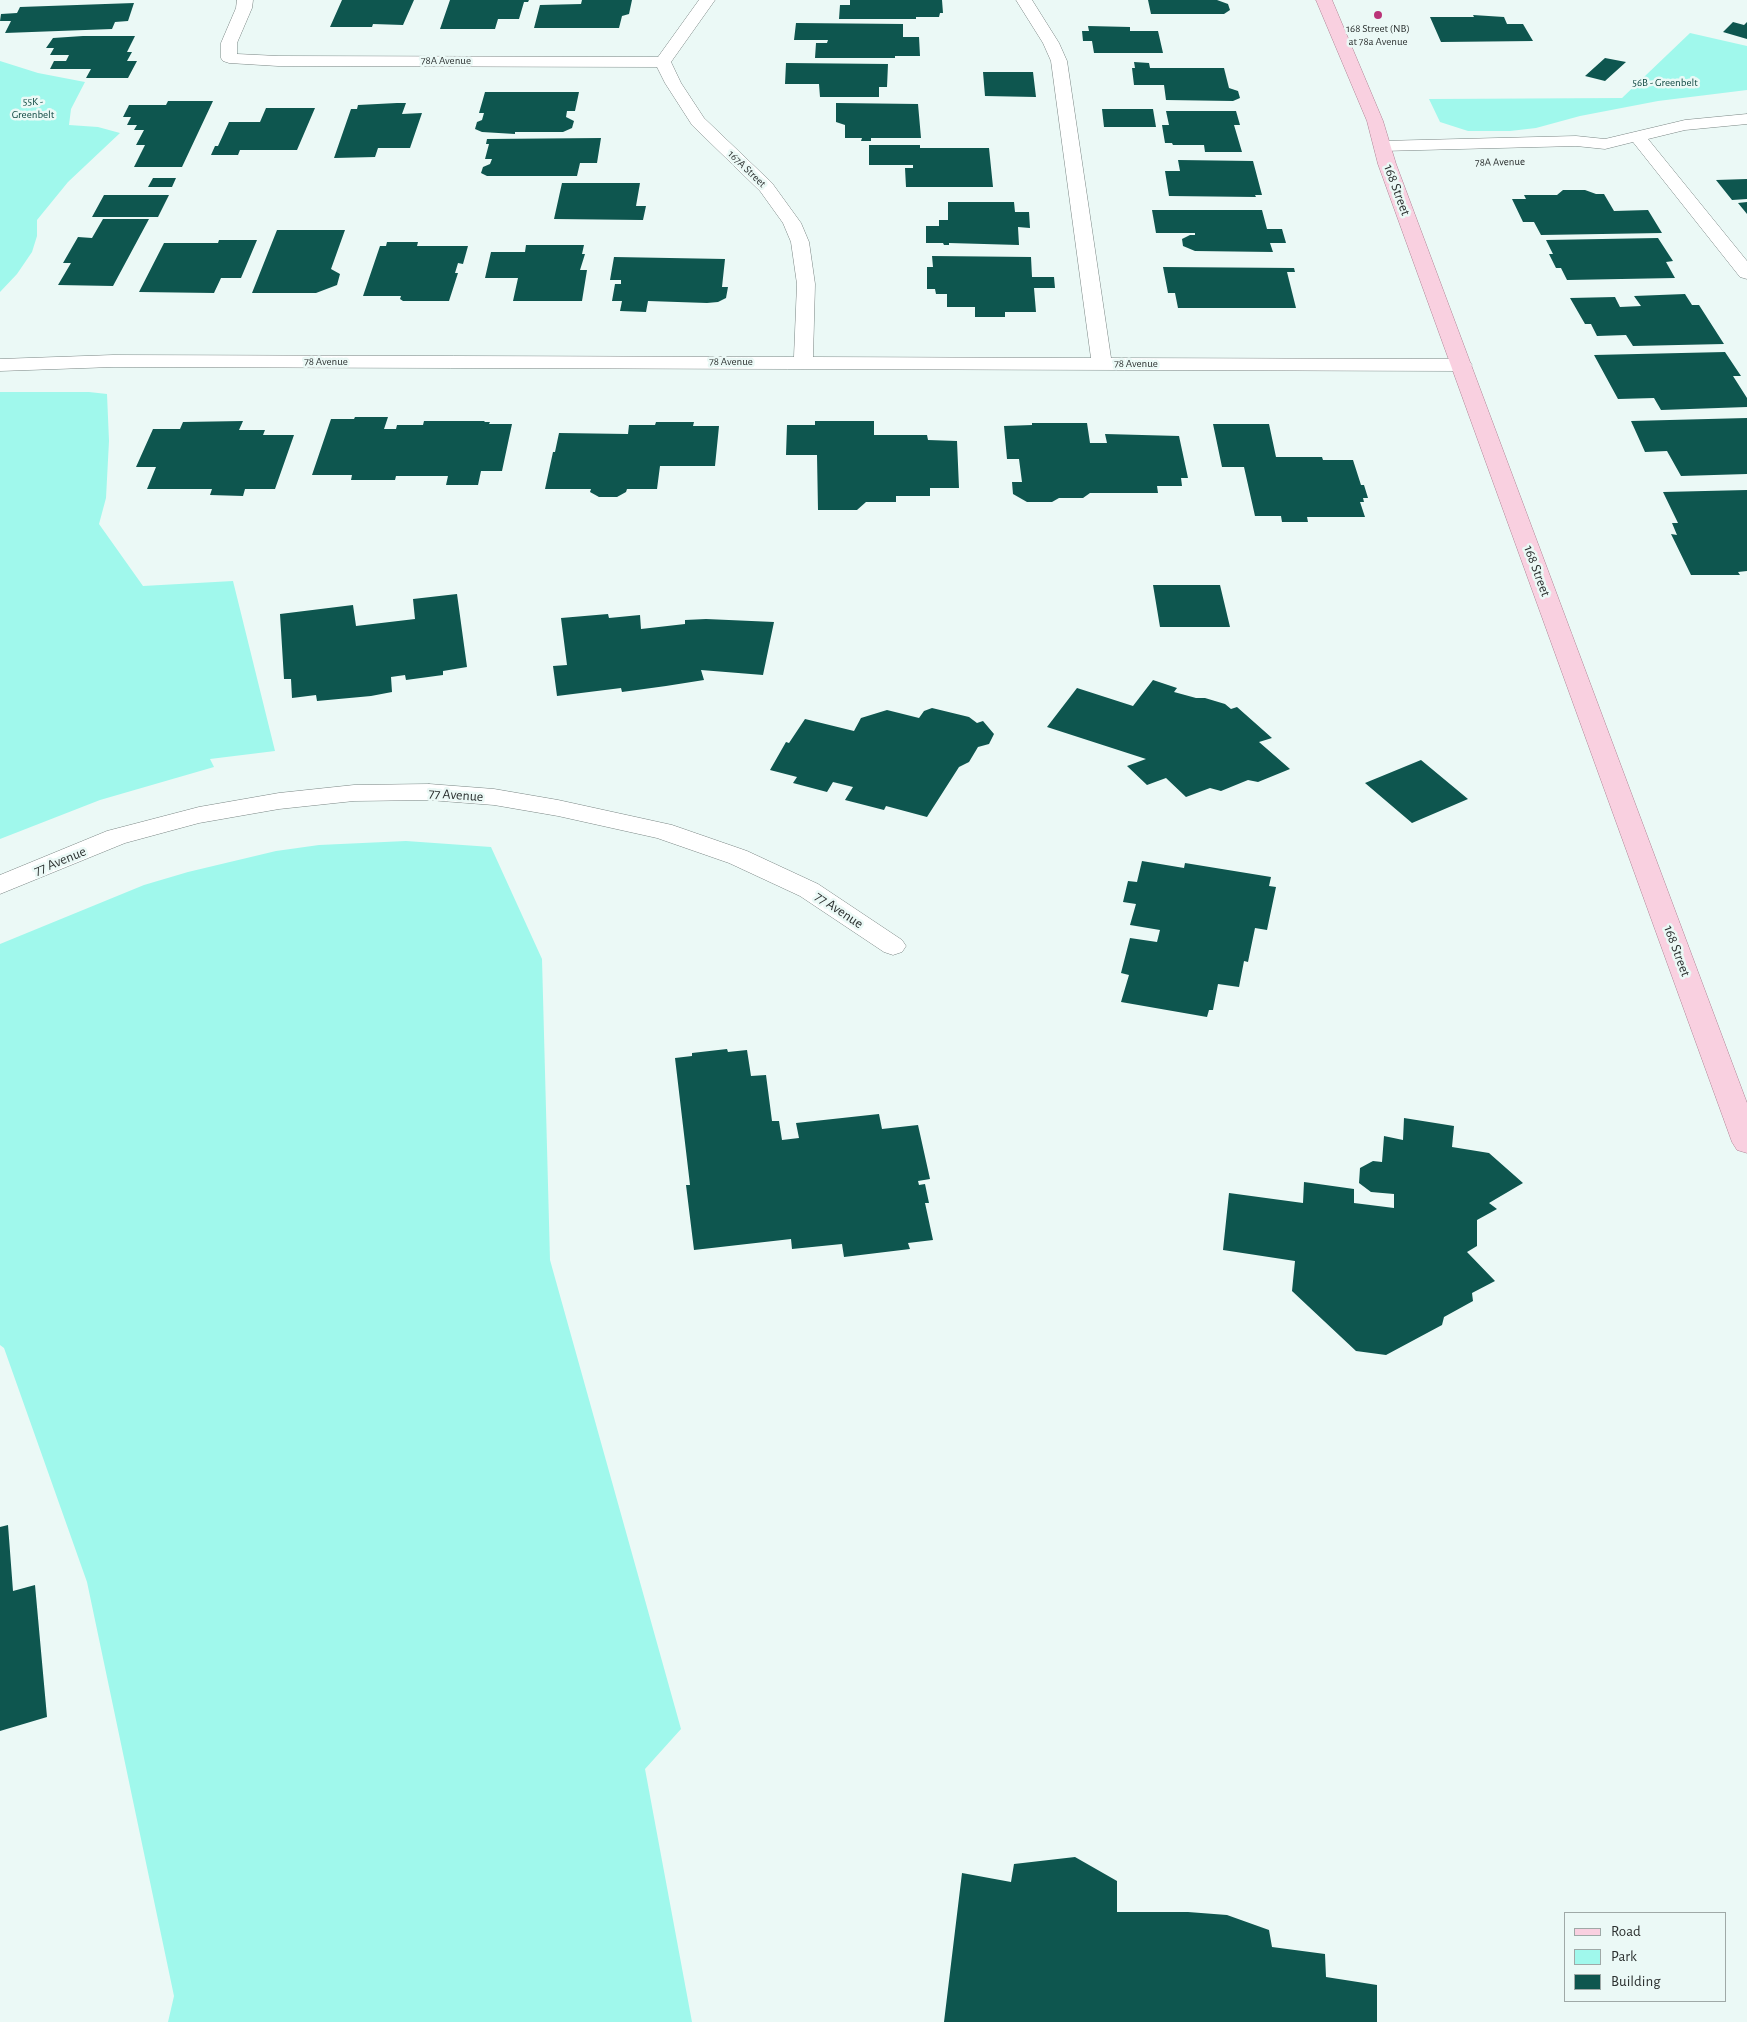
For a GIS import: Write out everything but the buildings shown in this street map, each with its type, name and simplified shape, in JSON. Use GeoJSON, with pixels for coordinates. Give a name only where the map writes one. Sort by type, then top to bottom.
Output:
{"type":"FeatureCollection","features":[{"type":"Feature","properties":{"kind":"main road","name":"168 Street"},"geometry":{"type":"LineString","coordinates":[[1324,0],[1375,121],[1385,155],[1747,1142]]}},
{"type":"Feature","properties":{"kind":"street","name":"78A Avenue"},"geometry":{"type":"LineString","coordinates":[[245,0],[244,8],[228,43],[229,58],[288,61],[663,62]]}},
{"type":"Feature","properties":{"kind":"street"},"geometry":{"type":"LineString","coordinates":[[663,62],[707,0]]}},
{"type":"Feature","properties":{"kind":"street"},"geometry":{"type":"LineString","coordinates":[[1024,0],[1051,43],[1059,61],[1102,364]]}},
{"type":"Feature","properties":{"kind":"street","name":"167A Street"},"geometry":{"type":"LineString","coordinates":[[663,62],[673,83],[698,121],[766,187],[792,223],[800,242],[806,284],[806,336],[803,362]]}},
{"type":"Feature","properties":{"kind":"street","name":"78A Avenue"},"geometry":{"type":"LineString","coordinates":[[1385,155],[1576,141],[1605,144],[1685,125],[1747,118]]}},
{"type":"Feature","properties":{"kind":"street"},"geometry":{"type":"LineString","coordinates":[[1637,136],[1747,273]]}},
{"type":"Feature","properties":{"kind":"street","name":"78A Avenue"},"geometry":{"type":"LineString","coordinates":[[1582,158],[1597,156],[1605,144]]}},
{"type":"Feature","properties":{"kind":"street"},"geometry":{"type":"LineString","coordinates":[[1385,155],[1407,164]]}},
{"type":"Feature","properties":{"kind":"street","name":"78 Avenue"},"geometry":{"type":"LineString","coordinates":[[0,365],[113,361],[1462,365]]}},
{"type":"Feature","properties":{"kind":"street","name":"77 Avenue"},"geometry":{"type":"LineString","coordinates":[[0,885],[116,838],[199,815],[279,801],[354,793],[438,793],[494,797],[558,808],[663,831],[738,858],[810,890],[893,946]]}},
{"type":"Feature","properties":{"kind":"green space","name":"56B - Greenbelt"},"geometry":{"type":"Polygon","coordinates":[[[1690,33],[1747,46],[1747,90],[1658,101],[1580,116],[1536,128],[1510,131],[1468,131],[1440,122],[1429,99],[1622,98],[1690,33]]]}},
{"type":"Feature","properties":{"kind":"green space","name":"55K - Greenbelt"},"geometry":{"type":"Polygon","coordinates":[[[0,61],[38,73],[85,82],[71,109],[69,125],[98,127],[120,133],[68,182],[37,220],[37,236],[32,252],[17,274],[0,292],[0,61]]]}},
{"type":"Feature","properties":{"kind":"green space"},"geometry":{"type":"Polygon","coordinates":[[[0,392],[89,392],[107,394],[109,441],[106,498],[99,524],[143,586],[233,581],[275,751],[210,759],[214,767],[100,800],[0,839],[0,392]]]}},
{"type":"Feature","properties":{"kind":"green space"},"geometry":{"type":"Polygon","coordinates":[[[406,841],[491,847],[542,959],[550,1260],[681,1729],[645,1769],[692,2022],[168,2022],[174,1996],[87,1582],[4,1348],[0,1345],[0,944],[144,885],[188,872],[276,851],[319,845],[406,841]]]}},
{"type":"Feature","properties":{"kind":"place","name":"168 Street (NB) at 78a Avenue"},"geometry":{"type":"Point","coordinates":[1378,15]}}]}
